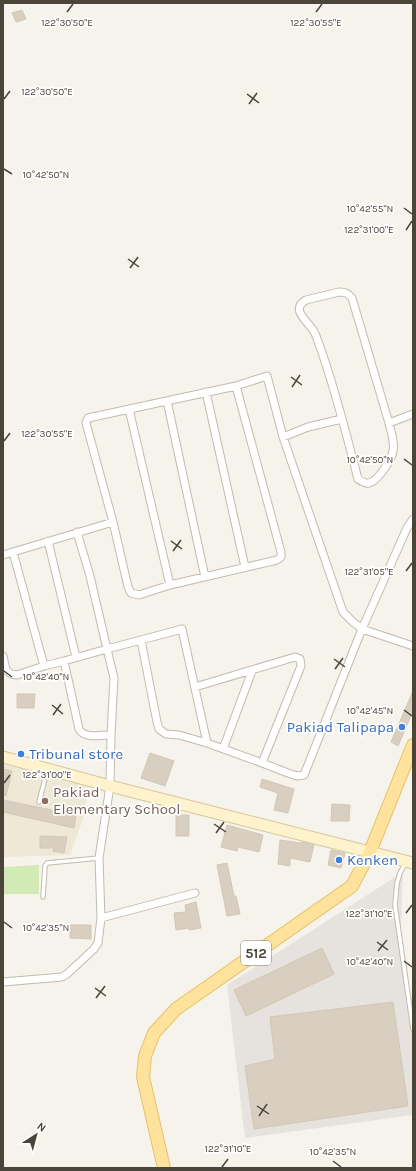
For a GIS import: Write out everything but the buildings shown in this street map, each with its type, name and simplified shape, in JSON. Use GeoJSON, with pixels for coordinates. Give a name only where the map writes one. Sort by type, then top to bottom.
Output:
{"type":"FeatureCollection","features":[{"type":"Feature","properties":{"kind":"main road","name":"512"},"geometry":{"type":"LineString","coordinates":[[164,1168],[144,1077],[145,1056],[154,1033],[176,1009],[352,886],[370,852],[413,745]]}},
{"type":"Feature","properties":{"kind":"main road"},"geometry":{"type":"LineString","coordinates":[[3,757],[110,786],[410,862]]}},
{"type":"Feature","properties":{"kind":"street"},"geometry":{"type":"LineString","coordinates":[[339,292],[349,294],[352,298],[393,440],[393,452],[388,463],[374,481],[368,483],[358,479],[342,419],[330,374],[314,330],[300,315],[300,307],[306,300],[339,292]]}},
{"type":"Feature","properties":{"kind":"street"},"geometry":{"type":"LineString","coordinates":[[236,386],[281,552],[281,557],[278,560],[170,585],[139,595],[131,593],[128,587],[113,522],[86,423],[88,418],[236,386],[267,376],[283,437],[343,612],[353,622],[362,628],[413,646]]}},
{"type":"Feature","properties":{"kind":"street"},"geometry":{"type":"LineString","coordinates":[[206,392],[245,567]]}},
{"type":"Feature","properties":{"kind":"street"},"geometry":{"type":"LineString","coordinates":[[167,401],[205,577]]}},
{"type":"Feature","properties":{"kind":"street"},"geometry":{"type":"LineString","coordinates":[[129,409],[170,585]]}},
{"type":"Feature","properties":{"kind":"street"},"geometry":{"type":"LineString","coordinates":[[389,423],[413,414]]}},
{"type":"Feature","properties":{"kind":"street"},"geometry":{"type":"LineString","coordinates":[[283,437],[308,427],[342,419]]}},
{"type":"Feature","properties":{"kind":"street"},"geometry":{"type":"LineString","coordinates":[[141,640],[159,729],[166,734],[179,735],[207,743],[262,762],[296,776],[304,775],[362,628],[407,528],[413,519]]}},
{"type":"Feature","properties":{"kind":"street"},"geometry":{"type":"LineString","coordinates":[[3,555],[113,522]]}},
{"type":"Feature","properties":{"kind":"street"},"geometry":{"type":"LineString","coordinates":[[3,982],[62,977],[94,949],[98,942],[101,918],[99,858],[110,786],[114,678],[90,576],[77,532]]}},
{"type":"Feature","properties":{"kind":"street"},"geometry":{"type":"LineString","coordinates":[[48,541],[76,657]]}},
{"type":"Feature","properties":{"kind":"street"},"geometry":{"type":"LineString","coordinates":[[13,552],[44,666]]}},
{"type":"Feature","properties":{"kind":"street"},"geometry":{"type":"LineString","coordinates":[[3,656],[6,670],[11,674],[17,675],[76,657],[182,629],[207,743]]}},
{"type":"Feature","properties":{"kind":"street"},"geometry":{"type":"LineString","coordinates":[[195,688],[295,657],[300,659],[301,666],[262,762]]}},
{"type":"Feature","properties":{"kind":"street"},"geometry":{"type":"LineString","coordinates":[[64,661],[81,733],[86,736],[111,735]]}},
{"type":"Feature","properties":{"kind":"street"},"geometry":{"type":"LineString","coordinates":[[223,749],[252,671]]}},
{"type":"Feature","properties":{"kind":"street"},"geometry":{"type":"LineString","coordinates":[[101,918],[195,894]]}},
{"type":"Feature","properties":{"kind":"lane"},"geometry":{"type":"LineString","coordinates":[[39,802],[48,768]]}},
{"type":"Feature","properties":{"kind":"lane"},"geometry":{"type":"LineString","coordinates":[[43,897],[45,866],[47,863],[99,858]]}},
{"type":"Feature","properties":{"kind":"lane"},"geometry":{"type":"LineString","coordinates":[[410,862],[400,873],[397,883],[395,905],[413,1029]]}},
{"type":"Feature","properties":{"kind":"shaded area","name":"Pakiad Elementary School"},"geometry":{"type":"Polygon","coordinates":[[[3,765],[89,783],[83,819],[70,855],[3,857],[3,765]]]}},
{"type":"Feature","properties":{"kind":"shaded area"},"geometry":{"type":"Polygon","coordinates":[[[403,872],[400,953],[413,1040],[413,1115],[245,1138],[227,985],[403,872]]]}},
{"type":"Feature","properties":{"kind":"green space"},"geometry":{"type":"Polygon","coordinates":[[[39,865],[39,894],[3,894],[3,867],[39,865]]]}},
{"type":"Feature","properties":{"kind":"place","name":"Pakiad Talipapa"},"geometry":{"type":"Point","coordinates":[402,727]}},
{"type":"Feature","properties":{"kind":"place","name":"Tribunal store"},"geometry":{"type":"Point","coordinates":[21,754]}},
{"type":"Feature","properties":{"kind":"place","name":"Pakiad Elementary School"},"geometry":{"type":"Point","coordinates":[45,801]}},
{"type":"Feature","properties":{"kind":"place","name":"Kenken"},"geometry":{"type":"Point","coordinates":[339,860]}}]}
